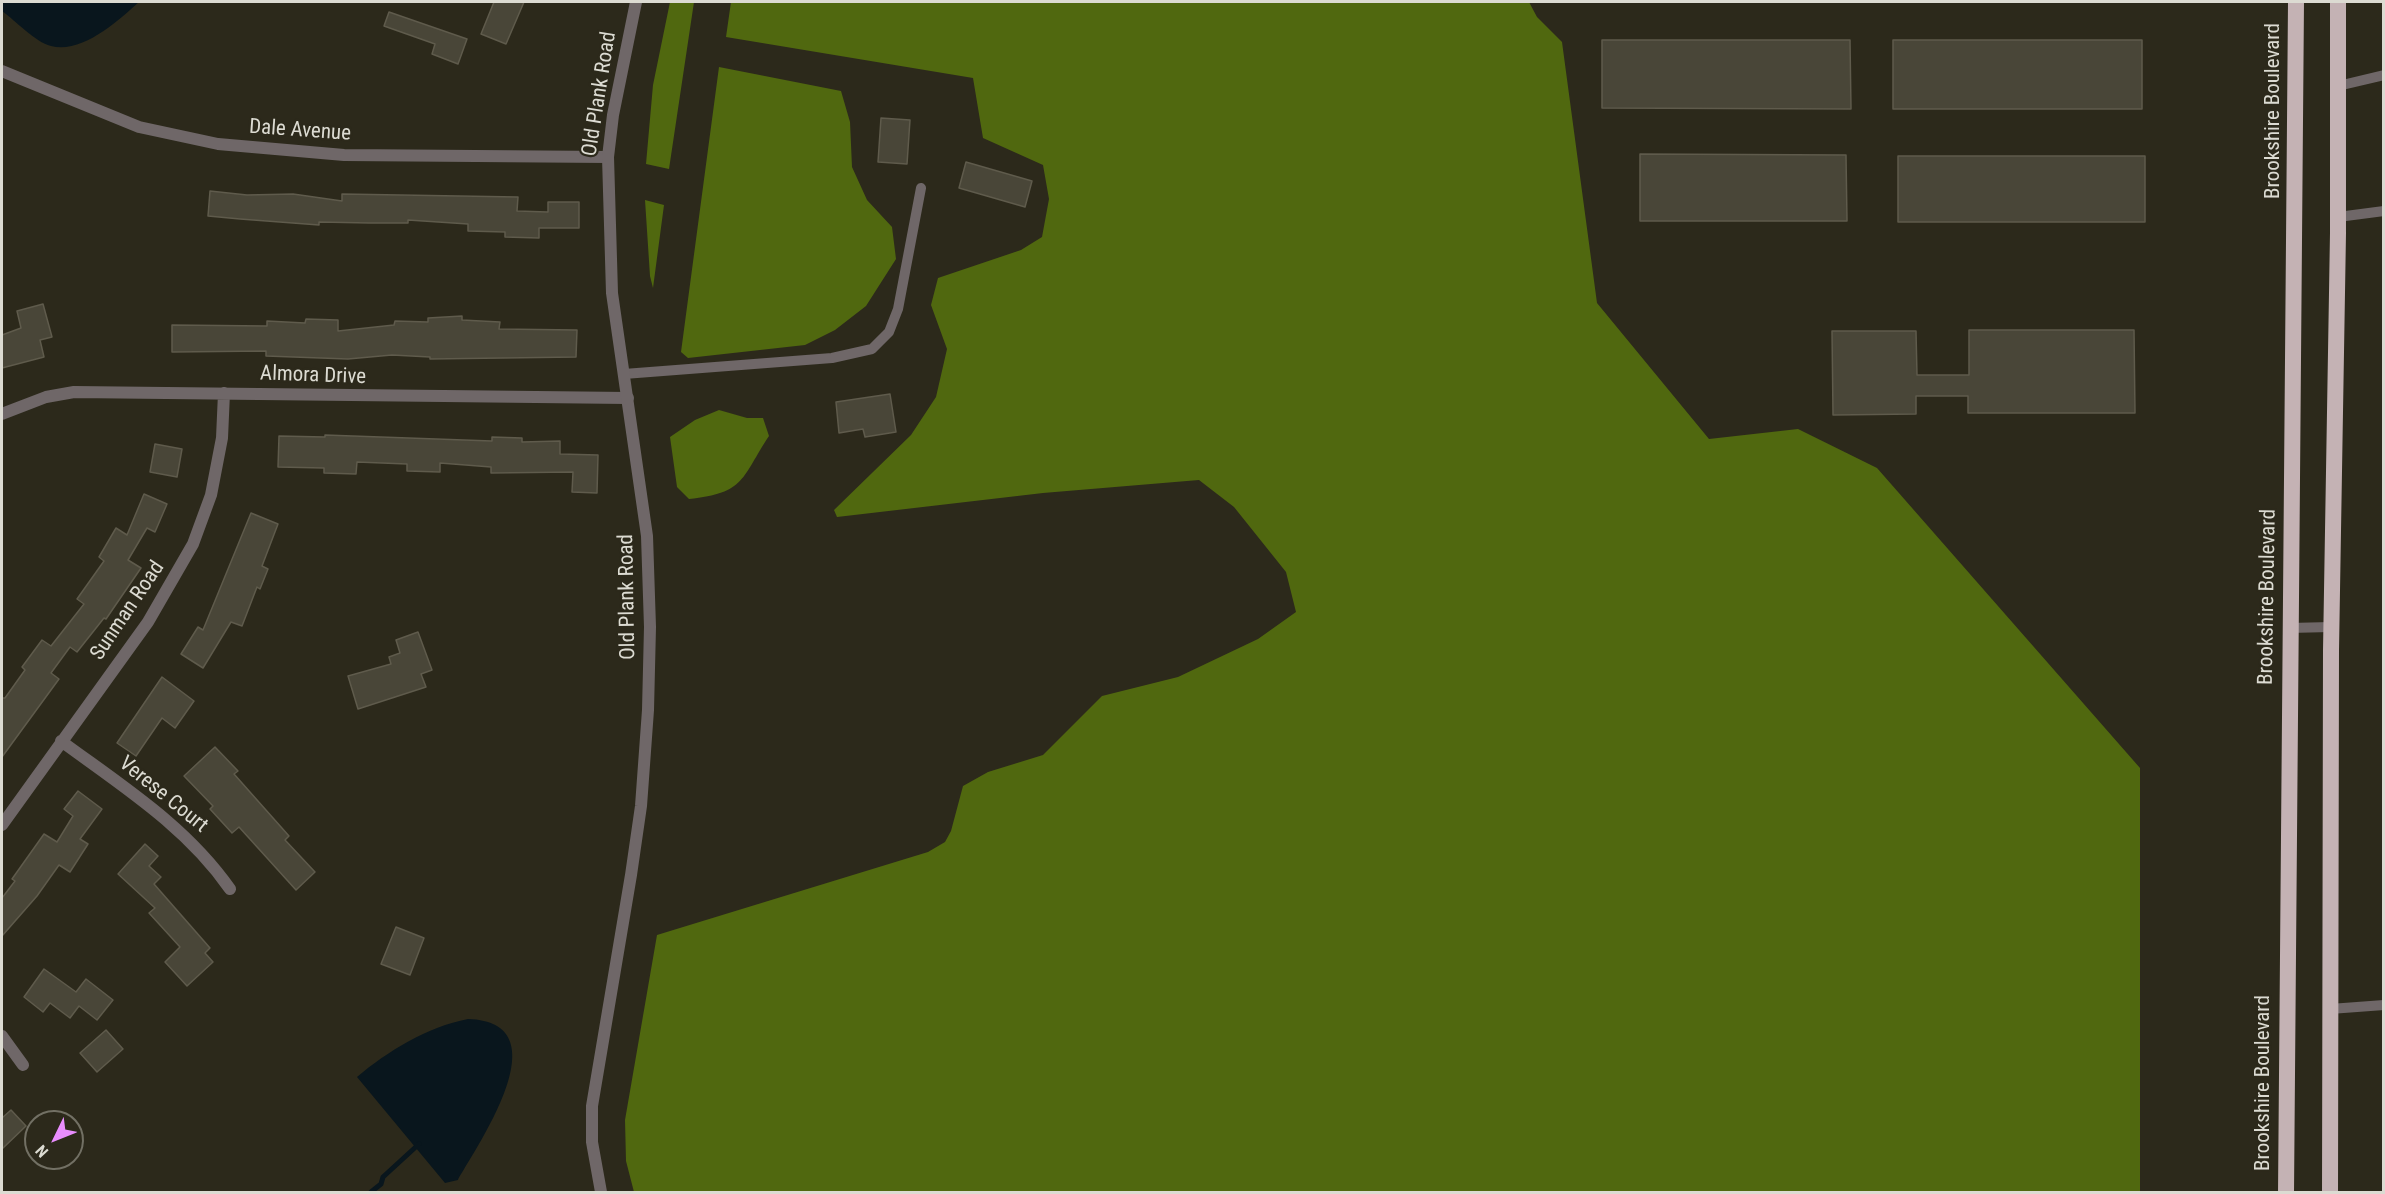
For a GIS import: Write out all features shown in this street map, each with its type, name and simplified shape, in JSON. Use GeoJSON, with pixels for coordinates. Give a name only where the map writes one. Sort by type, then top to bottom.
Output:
{"type":"FeatureCollection","features":[{"type":"Feature","properties":{"kind":"highway","name":"Brookshire Boulevard"},"geometry":{"type":"LineString","coordinates":[[2286,1192],[2289,628],[2296,233],[2296,2]]}},
{"type":"Feature","properties":{"kind":"highway"},"geometry":{"type":"LineString","coordinates":[[2330,1192],[2331,627],[2338,217],[2338,2]]}},
{"type":"Feature","properties":{"kind":"street","name":"Old Plank Road"},"geometry":{"type":"LineString","coordinates":[[601,1192],[592,1142],[592,1106],[640,806],[650,656],[647,536],[612,292],[608,157],[619,80],[636,2]]}},
{"type":"Feature","properties":{"kind":"street","name":"Dale Avenue"},"geometry":{"type":"LineString","coordinates":[[2,71],[139,127],[218,144],[344,155],[608,157]]}},
{"type":"Feature","properties":{"kind":"street","name":"Almora Drive"},"geometry":{"type":"LineString","coordinates":[[2,414],[46,397],[74,392],[628,398]]}},
{"type":"Feature","properties":{"kind":"street","name":"Sunman Road"},"geometry":{"type":"LineString","coordinates":[[2,825],[148,622],[193,544],[211,495],[222,438],[224,393]]}},
{"type":"Feature","properties":{"kind":"street","name":"Verese Court"},"geometry":{"type":"LineString","coordinates":[[62,741],[151,806],[183,834],[200,849],[230,889]]}},
{"type":"Feature","properties":{"kind":"street"},"geometry":{"type":"LineString","coordinates":[[2,1035],[23,1065]]}},
{"type":"Feature","properties":{"kind":"lane"},"geometry":{"type":"LineString","coordinates":[[2338,86],[2384,75]]}},
{"type":"Feature","properties":{"kind":"lane"},"geometry":{"type":"LineString","coordinates":[[624,374],[832,358],[872,349],[889,332],[898,309],[921,188]]}},
{"type":"Feature","properties":{"kind":"lane"},"geometry":{"type":"LineString","coordinates":[[2338,217],[2384,211]]}},
{"type":"Feature","properties":{"kind":"lane"},"geometry":{"type":"LineString","coordinates":[[2289,628],[2331,627]]}},
{"type":"Feature","properties":{"kind":"lane"},"geometry":{"type":"LineString","coordinates":[[2330,1009],[2384,1005]]}},
{"type":"Feature","properties":{"kind":"green space"},"geometry":{"type":"Polygon","coordinates":[[[670,2],[694,2],[669,169],[646,164],[653,85],[670,2]]]}},
{"type":"Feature","properties":{"kind":"green space"},"geometry":{"type":"Polygon","coordinates":[[[731,2],[1529,2],[1537,17],[1562,42],[1597,303],[1709,439],[1798,429],[1877,468],[2140,768],[2140,1192],[634,1192],[626,1161],[625,1120],[657,935],[928,852],[945,842],[951,831],[963,786],[988,772],[1043,755],[1102,696],[1178,677],[1258,639],[1296,612],[1286,572],[1234,507],[1199,480],[1043,493],[837,517],[834,510],[911,435],[936,397],[947,349],[931,305],[938,278],[1021,250],[1042,237],[1049,199],[1043,165],[983,138],[973,78],[726,37],[731,2]]]}},
{"type":"Feature","properties":{"kind":"green space"},"geometry":{"type":"Polygon","coordinates":[[[719,67],[841,91],[850,122],[852,167],[867,200],[892,227],[896,259],[866,306],[835,330],[805,345],[688,358],[681,352],[719,67]]]}},
{"type":"Feature","properties":{"kind":"green space"},"geometry":{"type":"Polygon","coordinates":[[[645,200],[664,205],[653,288],[650,276],[645,200]]]}},
{"type":"Feature","properties":{"kind":"green space"},"geometry":{"type":"Polygon","coordinates":[[[719,410],[747,418],[763,418],[769,436],[746,473],[732,488],[722,493],[689,499],[677,487],[670,437],[695,420],[719,410]]]}},
{"type":"Feature","properties":{"kind":"shaded area"},"geometry":{"type":"Polygon","coordinates":[[[2,2],[139,2],[99,34],[87,41],[63,47],[45,44],[32,36],[2,11],[2,2]]]}},
{"type":"Feature","properties":{"kind":"shaded area"},"geometry":{"type":"Polygon","coordinates":[[[468,1019],[496,1025],[509,1040],[512,1062],[506,1087],[482,1140],[458,1180],[445,1183],[357,1077],[409,1041],[438,1028],[468,1019]]]}},
{"type":"Feature","properties":{"kind":"building"},"geometry":{"type":"Polygon","coordinates":[[[494,2],[524,2],[506,44],[481,34],[494,2]]]}},
{"type":"Feature","properties":{"kind":"building"},"geometry":{"type":"Polygon","coordinates":[[[389,12],[467,39],[458,64],[432,54],[435,44],[384,26],[389,12]]]}},
{"type":"Feature","properties":{"kind":"building"},"geometry":{"type":"Polygon","coordinates":[[[1602,40],[1850,40],[1851,109],[1602,108],[1602,40]]]}},
{"type":"Feature","properties":{"kind":"building"},"geometry":{"type":"Polygon","coordinates":[[[1893,40],[2142,40],[2142,109],[1893,109],[1893,40]]]}},
{"type":"Feature","properties":{"kind":"building"},"geometry":{"type":"Polygon","coordinates":[[[881,118],[910,120],[907,164],[878,162],[881,118]]]}},
{"type":"Feature","properties":{"kind":"building"},"geometry":{"type":"Polygon","coordinates":[[[1640,154],[1846,155],[1847,221],[1640,221],[1640,154]]]}},
{"type":"Feature","properties":{"kind":"building"},"geometry":{"type":"Polygon","coordinates":[[[1898,156],[2145,156],[2145,222],[1898,222],[1898,156]]]}},
{"type":"Feature","properties":{"kind":"building"},"geometry":{"type":"Polygon","coordinates":[[[966,162],[1032,181],[1025,207],[959,188],[966,162]]]}},
{"type":"Feature","properties":{"kind":"building"},"geometry":{"type":"Polygon","coordinates":[[[210,191],[247,195],[293,194],[342,201],[342,194],[518,197],[517,211],[548,212],[548,202],[579,202],[579,228],[539,228],[539,238],[505,237],[505,232],[468,231],[468,224],[408,220],[408,223],[319,222],[319,225],[208,216],[210,191]]]}},
{"type":"Feature","properties":{"kind":"building"},"geometry":{"type":"Polygon","coordinates":[[[43,304],[52,337],[40,340],[44,357],[2,368],[2,335],[21,328],[17,311],[43,304]]]}},
{"type":"Feature","properties":{"kind":"building"},"geometry":{"type":"Polygon","coordinates":[[[462,316],[462,320],[500,322],[499,329],[577,330],[576,357],[430,359],[430,357],[392,355],[348,359],[266,356],[266,351],[172,352],[172,325],[267,326],[267,321],[305,323],[306,319],[338,320],[338,331],[394,325],[395,321],[428,322],[428,318],[462,316]]]}},
{"type":"Feature","properties":{"kind":"building"},"geometry":{"type":"Polygon","coordinates":[[[1969,330],[2134,330],[2135,413],[1968,413],[1968,396],[1916,396],[1916,414],[1833,415],[1832,331],[1916,331],[1917,375],[1969,375],[1969,330]]]}},
{"type":"Feature","properties":{"kind":"building"},"geometry":{"type":"Polygon","coordinates":[[[890,394],[896,432],[865,437],[863,429],[839,433],[836,402],[890,394]]]}},
{"type":"Feature","properties":{"kind":"building"},"geometry":{"type":"Polygon","coordinates":[[[325,435],[492,441],[492,437],[522,438],[522,442],[560,441],[560,454],[598,455],[597,493],[572,492],[573,472],[491,473],[491,467],[440,463],[440,472],[407,471],[407,464],[357,462],[356,474],[324,473],[324,468],[278,467],[279,436],[325,437],[325,435]]]}},
{"type":"Feature","properties":{"kind":"building"},"geometry":{"type":"Polygon","coordinates":[[[155,444],[182,449],[177,477],[150,472],[155,444]]]}},
{"type":"Feature","properties":{"kind":"building"},"geometry":{"type":"Polygon","coordinates":[[[144,494],[167,504],[155,532],[147,528],[128,560],[141,568],[106,619],[104,618],[77,652],[70,647],[51,673],[59,679],[2,757],[2,698],[5,698],[25,670],[22,667],[42,640],[51,646],[84,604],[77,599],[104,561],[99,557],[116,528],[127,535],[144,494]]]}},
{"type":"Feature","properties":{"kind":"building"},"geometry":{"type":"Polygon","coordinates":[[[251,513],[278,524],[262,566],[268,569],[260,589],[257,587],[242,626],[231,622],[203,668],[181,654],[198,627],[203,630],[251,513]]]}},
{"type":"Feature","properties":{"kind":"building"},"geometry":{"type":"Polygon","coordinates":[[[418,632],[432,670],[421,674],[426,687],[358,709],[348,676],[391,664],[389,657],[400,653],[396,640],[418,632]]]}},
{"type":"Feature","properties":{"kind":"building"},"geometry":{"type":"Polygon","coordinates":[[[162,677],[194,701],[175,728],[162,718],[136,756],[117,743],[162,677]]]}},
{"type":"Feature","properties":{"kind":"building"},"geometry":{"type":"Polygon","coordinates":[[[215,747],[238,771],[234,774],[289,836],[285,840],[315,872],[296,890],[239,827],[232,833],[210,809],[213,806],[184,776],[215,747]]]}},
{"type":"Feature","properties":{"kind":"building"},"geometry":{"type":"Polygon","coordinates":[[[78,791],[102,809],[80,839],[88,844],[70,872],[59,865],[37,896],[2,936],[2,898],[15,881],[12,879],[44,834],[57,842],[73,816],[64,809],[78,791]]]}},
{"type":"Feature","properties":{"kind":"building"},"geometry":{"type":"Polygon","coordinates":[[[145,844],[158,856],[149,866],[161,877],[154,884],[210,948],[205,953],[213,962],[187,986],[165,962],[180,947],[149,913],[155,908],[118,874],[145,844]]]}},
{"type":"Feature","properties":{"kind":"building"},"geometry":{"type":"Polygon","coordinates":[[[396,927],[424,938],[410,975],[381,964],[396,927]]]}},
{"type":"Feature","properties":{"kind":"building"},"geometry":{"type":"Polygon","coordinates":[[[44,969],[76,992],[86,979],[113,1000],[97,1020],[79,1006],[70,1018],[50,1003],[43,1012],[24,997],[44,969]]]}},
{"type":"Feature","properties":{"kind":"building"},"geometry":{"type":"Polygon","coordinates":[[[106,1030],[123,1049],[97,1072],[80,1053],[106,1030]]]}},
{"type":"Feature","properties":{"kind":"building"},"geometry":{"type":"Polygon","coordinates":[[[11,1110],[24,1124],[24,1128],[2,1149],[2,1118],[11,1110]]]}},
{"type":"Feature","properties":{"kind":"waterway"},"geometry":{"type":"LineString","coordinates":[[371,1192],[381,1184],[383,1177],[419,1144]]}}]}
